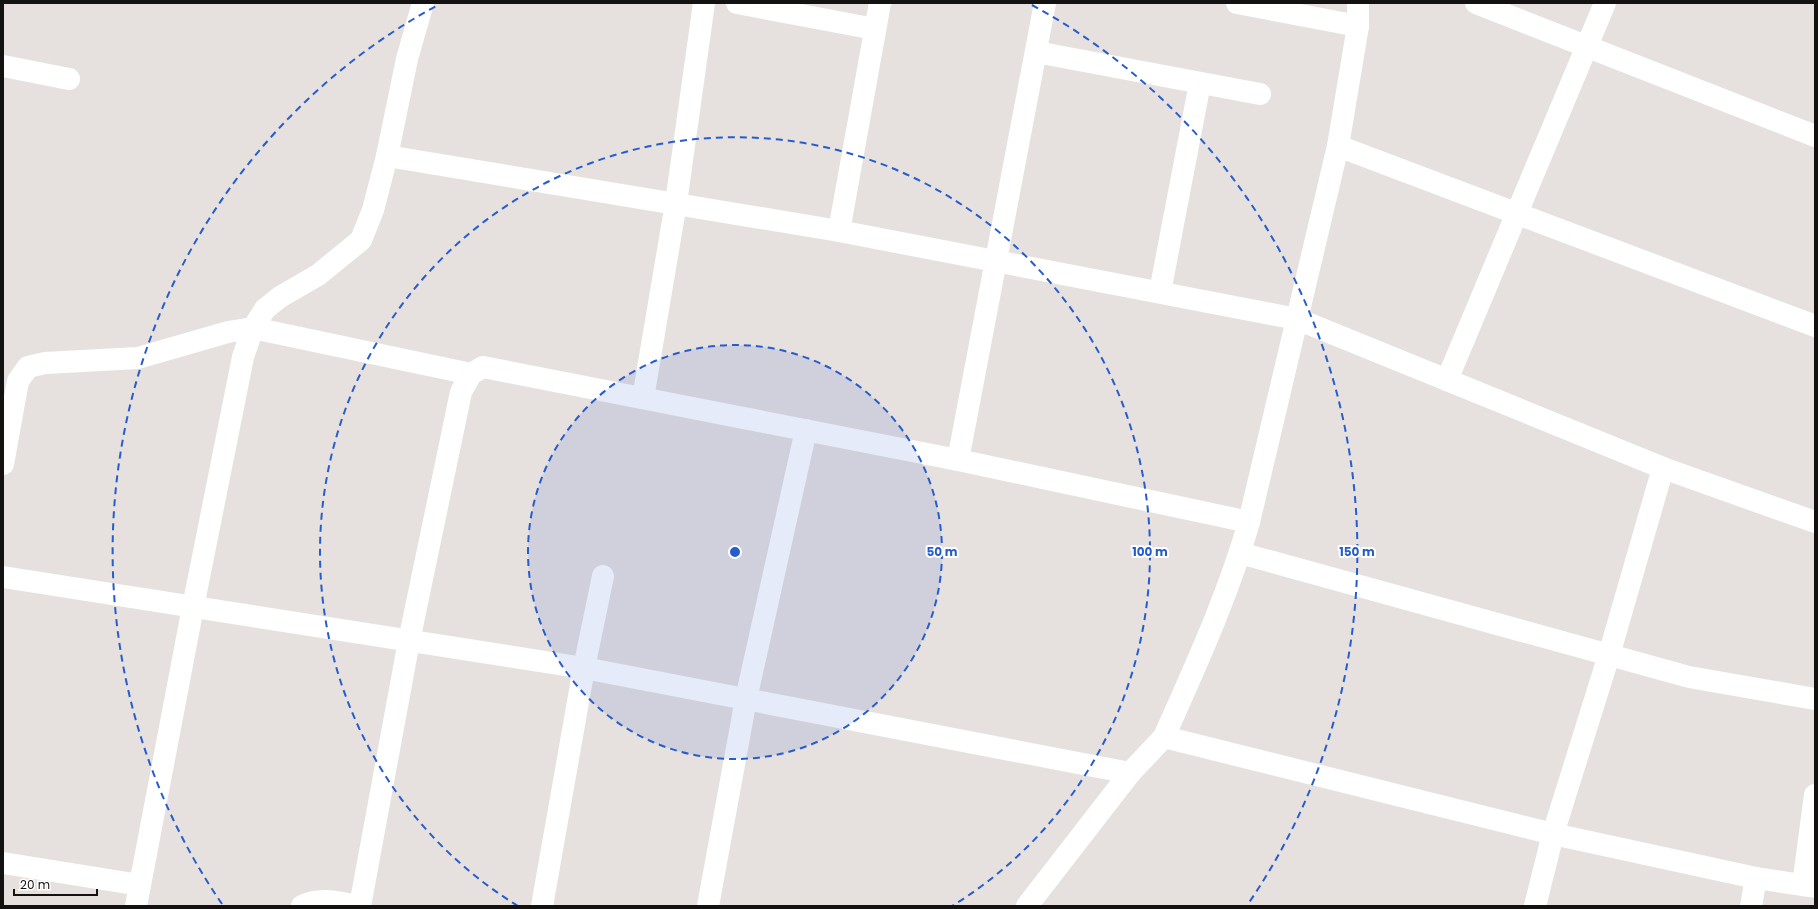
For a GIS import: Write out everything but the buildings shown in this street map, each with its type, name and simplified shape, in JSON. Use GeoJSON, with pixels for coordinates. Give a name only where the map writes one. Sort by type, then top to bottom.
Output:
{"type":"FeatureCollection","features":[{"type":"Feature","properties":{"kind":"street"},"geometry":{"type":"LineString","coordinates":[[136,906],[238,379],[253,328],[265,309],[280,297],[318,275],[361,240],[373,210],[387,156],[406,59],[423,3]]}},
{"type":"Feature","properties":{"kind":"street"},"geometry":{"type":"LineString","coordinates":[[643,398],[676,203],[704,3]]}},
{"type":"Feature","properties":{"kind":"street"},"geometry":{"type":"LineString","coordinates":[[737,3],[875,29]]}},
{"type":"Feature","properties":{"kind":"street"},"geometry":{"type":"LineString","coordinates":[[839,230],[880,3]]}},
{"type":"Feature","properties":{"kind":"street"},"geometry":{"type":"LineString","coordinates":[[958,460],[1045,3]]}},
{"type":"Feature","properties":{"kind":"street"},"geometry":{"type":"LineString","coordinates":[[1237,3],[1358,26]]}},
{"type":"Feature","properties":{"kind":"street"},"geometry":{"type":"LineString","coordinates":[[1027,906],[1130,773],[1164,737],[1212,627],[1240,553],[1249,522],[1338,146],[1358,26],[1358,3]]}},
{"type":"Feature","properties":{"kind":"street"},"geometry":{"type":"LineString","coordinates":[[1476,3],[1815,136]]}},
{"type":"Feature","properties":{"kind":"street"},"geometry":{"type":"LineString","coordinates":[[1447,380],[1604,3]]}},
{"type":"Feature","properties":{"kind":"street"},"geometry":{"type":"LineString","coordinates":[[1036,52],[1260,94]]}},
{"type":"Feature","properties":{"kind":"street"},"geometry":{"type":"LineString","coordinates":[[3,66],[69,79]]}},
{"type":"Feature","properties":{"kind":"street"},"geometry":{"type":"LineString","coordinates":[[1160,292],[1200,83]]}},
{"type":"Feature","properties":{"kind":"street"},"geometry":{"type":"LineString","coordinates":[[1338,146],[1815,326]]}},
{"type":"Feature","properties":{"kind":"street"},"geometry":{"type":"LineString","coordinates":[[387,156],[839,230],[1297,319],[1663,468],[1815,522]]}},
{"type":"Feature","properties":{"kind":"street"},"geometry":{"type":"LineString","coordinates":[[3,464],[18,381],[28,367],[45,363],[138,358],[228,332],[253,328],[471,374]]}},
{"type":"Feature","properties":{"kind":"street"},"geometry":{"type":"LineString","coordinates":[[360,906],[409,641],[461,392],[471,374],[482,367],[958,460],[1249,522]]}},
{"type":"Feature","properties":{"kind":"street"},"geometry":{"type":"LineString","coordinates":[[708,906],[746,699],[806,430]]}},
{"type":"Feature","properties":{"kind":"street"},"geometry":{"type":"LineString","coordinates":[[1535,906],[1553,834],[1609,655],[1663,468]]}},
{"type":"Feature","properties":{"kind":"street"},"geometry":{"type":"LineString","coordinates":[[1240,553],[1689,677],[1815,699]]}},
{"type":"Feature","properties":{"kind":"street"},"geometry":{"type":"LineString","coordinates":[[542,906],[584,668],[603,576]]}},
{"type":"Feature","properties":{"kind":"street"},"geometry":{"type":"LineString","coordinates":[[3,577],[584,668],[1130,773]]}},
{"type":"Feature","properties":{"kind":"street"},"geometry":{"type":"LineString","coordinates":[[1164,737],[1553,834],[1756,878],[1809,886],[1815,795]]}},
{"type":"Feature","properties":{"kind":"street"},"geometry":{"type":"LineString","coordinates":[[3,863],[140,885]]}},
{"type":"Feature","properties":{"kind":"street"},"geometry":{"type":"LineString","coordinates":[[1751,906],[1756,878]]}},
{"type":"Feature","properties":{"kind":"street"},"geometry":{"type":"LineString","coordinates":[[302,906],[311,902],[326,900],[357,906]]}}]}
